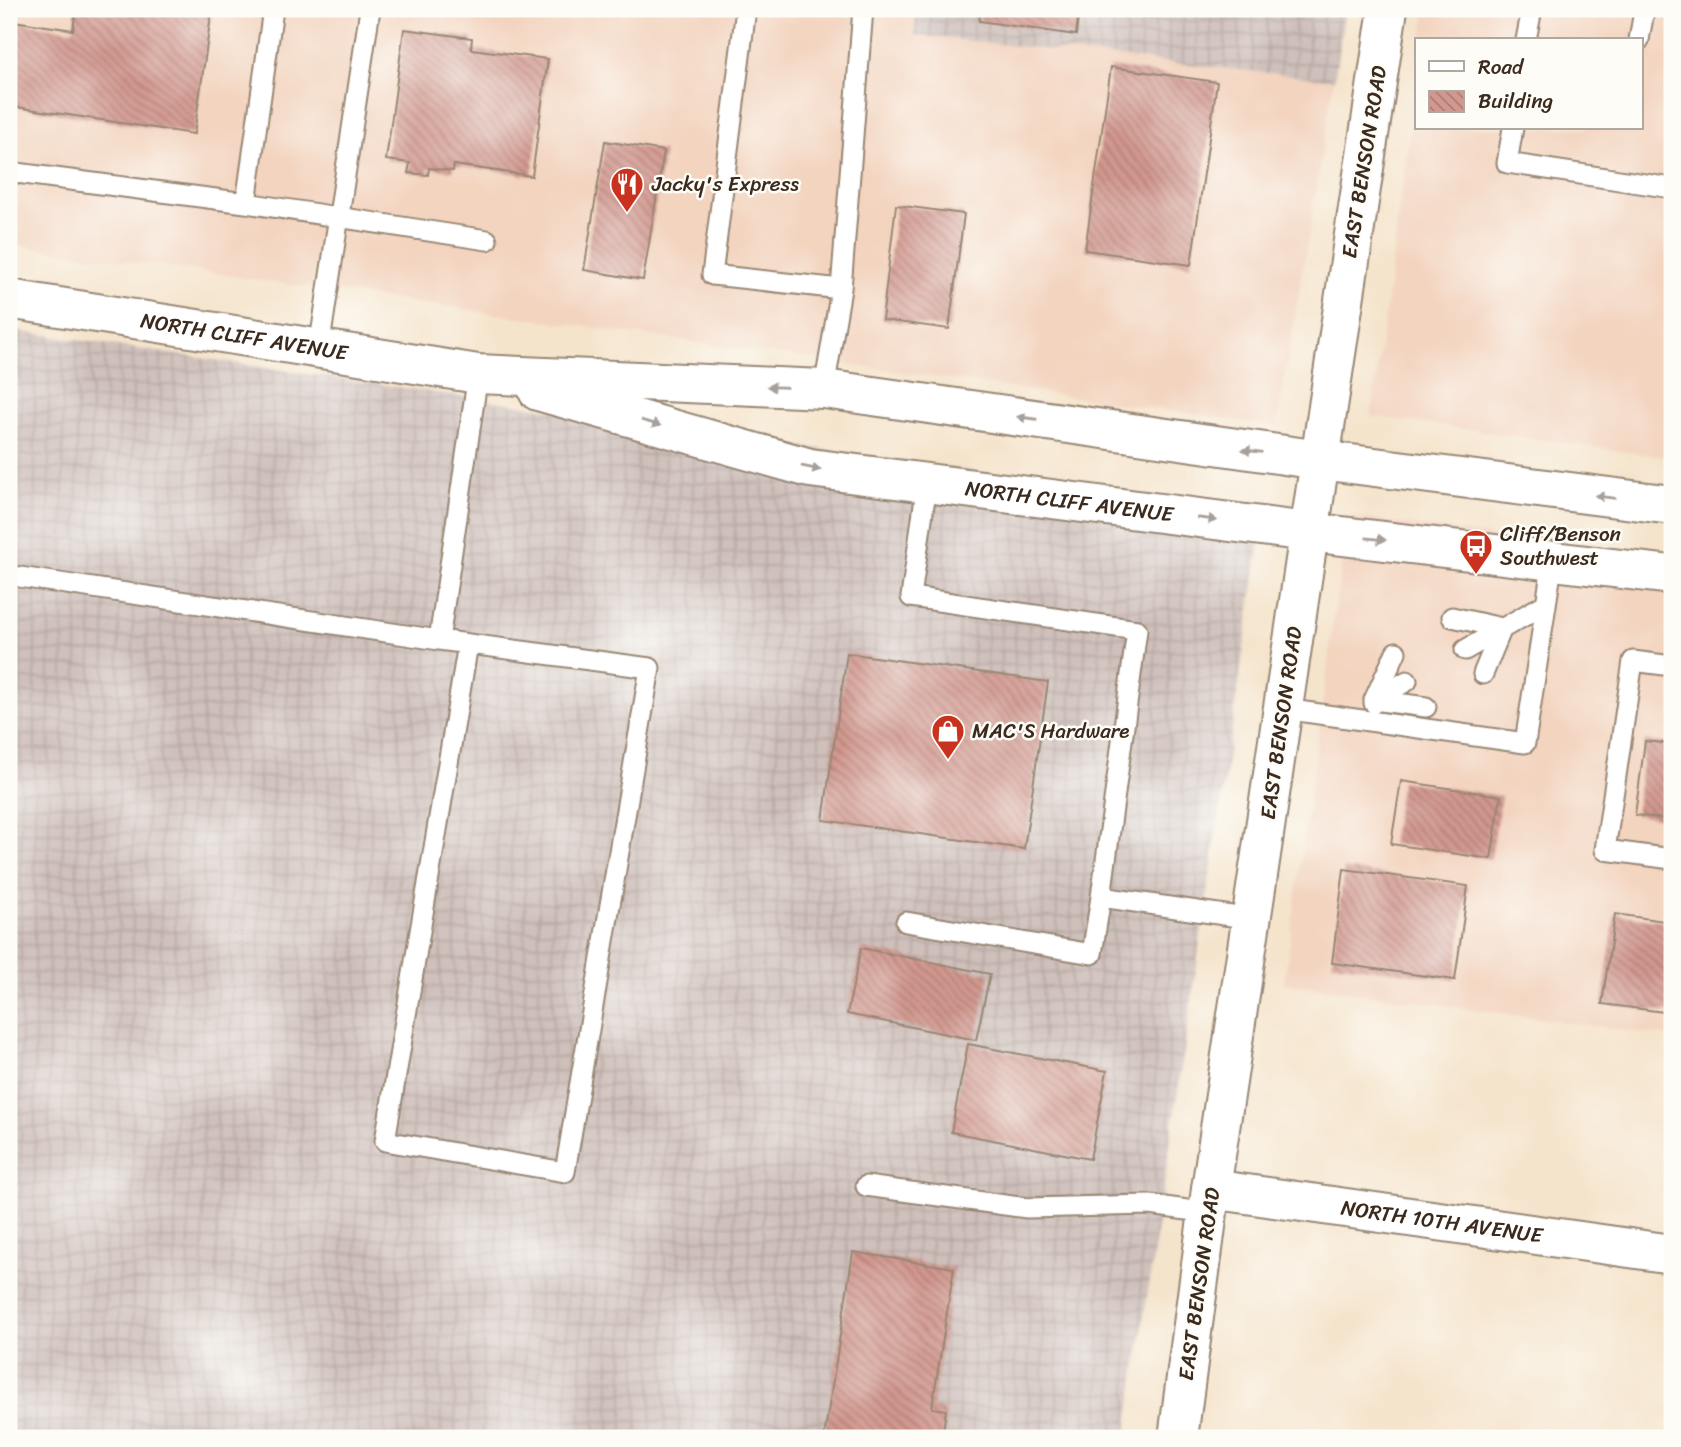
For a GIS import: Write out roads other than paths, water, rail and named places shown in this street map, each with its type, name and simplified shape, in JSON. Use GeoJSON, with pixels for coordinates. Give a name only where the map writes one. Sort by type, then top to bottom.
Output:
{"type":"FeatureCollection","features":[{"type":"Feature","properties":{"kind":"main road","name":"EAST BENSON ROAD"},"geometry":{"type":"LineString","coordinates":[[1178,1438],[1308,532],[1388,9]]}},
{"type":"Feature","properties":{"kind":"main road","name":"NORTH CLIFF AVENUE"},"geometry":{"type":"LineString","coordinates":[[9,299],[478,374],[824,389],[1320,460],[1672,505]]}},
{"type":"Feature","properties":{"kind":"main road","name":"NORTH CLIFF AVENUE"},"geometry":{"type":"LineString","coordinates":[[478,374],[810,468],[1308,532],[1672,575]]}},
{"type":"Feature","properties":{"kind":"main road","name":"NORTH 10TH AVENUE"},"geometry":{"type":"LineString","coordinates":[[1210,1201],[1672,1254]]}},
{"type":"Feature","properties":{"kind":"lane"},"geometry":{"type":"LineString","coordinates":[[246,203],[273,9]]}},
{"type":"Feature","properties":{"kind":"lane"},"geometry":{"type":"LineString","coordinates":[[319,349],[370,9]]}},
{"type":"Feature","properties":{"kind":"lane"},"geometry":{"type":"LineString","coordinates":[[746,9],[712,275],[841,289]]}},
{"type":"Feature","properties":{"kind":"lane"},"geometry":{"type":"LineString","coordinates":[[824,389],[841,289],[863,9]]}},
{"type":"Feature","properties":{"kind":"lane"},"geometry":{"type":"LineString","coordinates":[[1527,38],[1532,9]]}},
{"type":"Feature","properties":{"kind":"lane"},"geometry":{"type":"LineString","coordinates":[[1639,38],[1643,17]]}},
{"type":"Feature","properties":{"kind":"lane"},"geometry":{"type":"LineString","coordinates":[[1513,130],[1507,163],[1672,188]]}},
{"type":"Feature","properties":{"kind":"lane"},"geometry":{"type":"LineString","coordinates":[[9,172],[246,203],[487,240]]}},
{"type":"Feature","properties":{"kind":"lane"},"geometry":{"type":"LineString","coordinates":[[439,640],[478,374]]}},
{"type":"Feature","properties":{"kind":"lane"},"geometry":{"type":"LineString","coordinates":[[906,922],[1092,954],[1137,630],[911,597],[927,483]]}},
{"type":"Feature","properties":{"kind":"lane"},"geometry":{"type":"LineString","coordinates":[[1284,709],[1525,743],[1553,559]]}},
{"type":"Feature","properties":{"kind":"lane"},"geometry":{"type":"LineString","coordinates":[[13,576],[439,640],[650,668],[565,1172],[385,1141],[468,644]]}},
{"type":"Feature","properties":{"kind":"lane"},"geometry":{"type":"LineString","coordinates":[[1465,650],[1545,604]]}},
{"type":"Feature","properties":{"kind":"lane"},"geometry":{"type":"LineString","coordinates":[[1451,617],[1502,628]]}},
{"type":"Feature","properties":{"kind":"lane"},"geometry":{"type":"LineString","coordinates":[[1483,674],[1502,628]]}},
{"type":"Feature","properties":{"kind":"lane"},"geometry":{"type":"LineString","coordinates":[[1371,721],[1374,700],[1396,652]]}},
{"type":"Feature","properties":{"kind":"lane"},"geometry":{"type":"LineString","coordinates":[[1672,666],[1633,661],[1605,850],[1672,859]]}},
{"type":"Feature","properties":{"kind":"lane"},"geometry":{"type":"LineString","coordinates":[[1374,700],[1407,681]]}},
{"type":"Feature","properties":{"kind":"lane"},"geometry":{"type":"LineString","coordinates":[[1374,700],[1426,707]]}},
{"type":"Feature","properties":{"kind":"lane"},"geometry":{"type":"LineString","coordinates":[[1101,897],[1252,919]]}},
{"type":"Feature","properties":{"kind":"lane"},"geometry":{"type":"LineString","coordinates":[[866,1186],[1027,1208],[1210,1201]]}},
{"type":"Feature","properties":{"kind":"place","name":"Jacky's Express"},"geometry":{"type":"Point","coordinates":[627,214]}},
{"type":"Feature","properties":{"kind":"place","name":"Cliff/Benson Southwest"},"geometry":{"type":"Point","coordinates":[1476,576]}},
{"type":"Feature","properties":{"kind":"place","name":"MAC'S Hardware"},"geometry":{"type":"Point","coordinates":[948,761]}}]}
